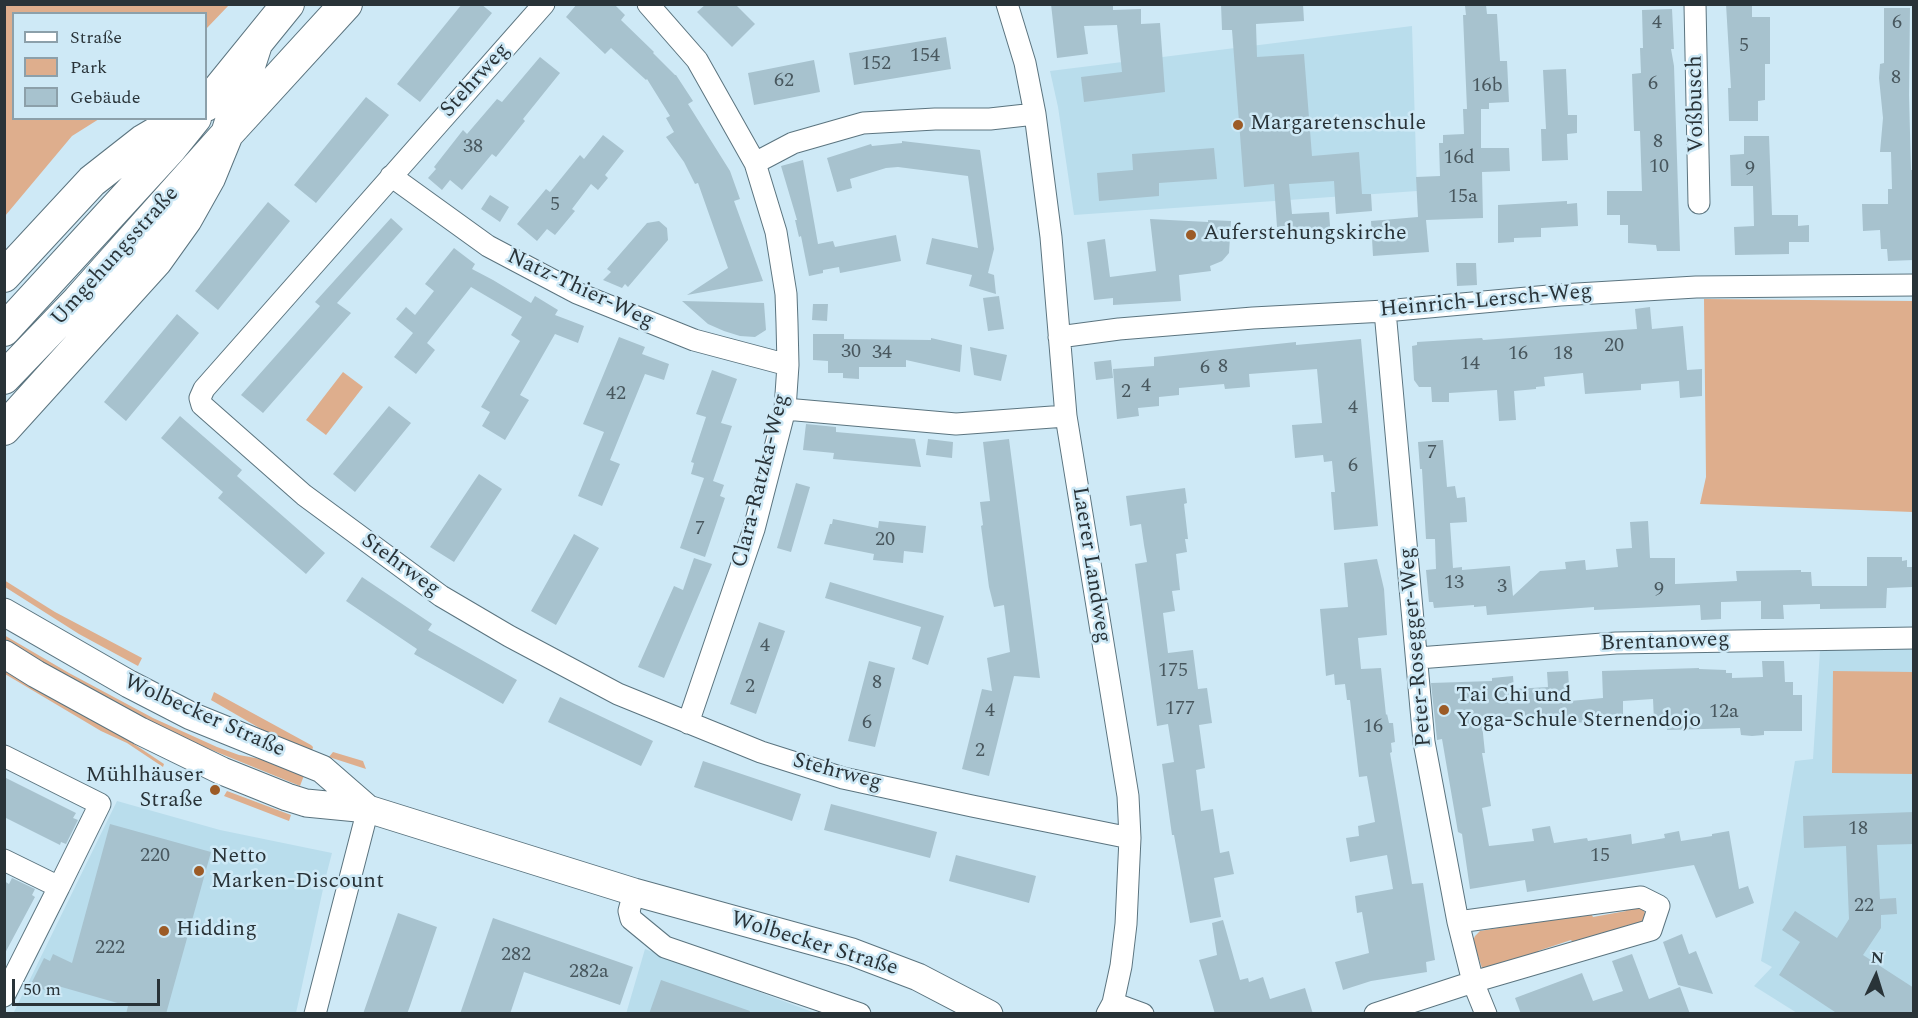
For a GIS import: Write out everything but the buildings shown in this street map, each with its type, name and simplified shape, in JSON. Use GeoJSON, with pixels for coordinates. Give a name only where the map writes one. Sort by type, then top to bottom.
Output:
{"type":"FeatureCollection","features":[{"type":"Feature","properties":{"kind":"highway","name":"Umgehungsstraße"},"geometry":{"type":"LineString","coordinates":[[207,104],[288,4]]}},
{"type":"Feature","properties":{"kind":"highway","name":"Umgehungsstraße"},"geometry":{"type":"LineString","coordinates":[[4,378],[78,301],[346,4]]}},
{"type":"Feature","properties":{"kind":"highway","name":"Umgehungsstraße"},"geometry":{"type":"LineString","coordinates":[[227,134],[256,44]]}},
{"type":"Feature","properties":{"kind":"highway"},"geometry":{"type":"LineString","coordinates":[[4,276],[92,181],[143,141],[179,120]]}},
{"type":"Feature","properties":{"kind":"highway","name":"Umgehungsstraße"},"geometry":{"type":"LineString","coordinates":[[4,330],[170,149],[193,120]]}},
{"type":"Feature","properties":{"kind":"highway"},"geometry":{"type":"LineString","coordinates":[[4,429],[156,261],[186,219],[210,178],[227,134]]}},
{"type":"Feature","properties":{"kind":"main road","name":"Wolbecker Straße"},"geometry":{"type":"LineString","coordinates":[[4,612],[129,684],[191,716],[322,769],[368,808]]}},
{"type":"Feature","properties":{"kind":"main road","name":"Wolbecker Straße"},"geometry":{"type":"LineString","coordinates":[[4,654],[87,703],[222,771],[306,803],[368,808],[634,892],[852,952],[918,977],[989,1014]]}},
{"type":"Feature","properties":{"kind":"street","name":"Stehrweg"},"geometry":{"type":"LineString","coordinates":[[544,4],[204,389],[200,398],[202,405],[304,495],[441,596],[509,636],[618,694],[761,752],[843,777],[972,807],[1130,838]]}},
{"type":"Feature","properties":{"kind":"street","name":"Clara-Ratzka-Weg"},"geometry":{"type":"LineString","coordinates":[[648,4],[697,60],[755,163],[777,241],[786,294],[788,365],[785,409],[754,529],[688,723]]}},
{"type":"Feature","properties":{"kind":"street","name":"Laerer Landweg"},"geometry":{"type":"LineString","coordinates":[[1007,4],[1025,63],[1035,114],[1051,237],[1066,416],[1128,796],[1130,838],[1126,924],[1121,966],[1110,1008]]}},
{"type":"Feature","properties":{"kind":"street","name":"Voßbusch"},"geometry":{"type":"LineString","coordinates":[[1695,4],[1699,203]]}},
{"type":"Feature","properties":{"kind":"street"},"geometry":{"type":"LineString","coordinates":[[755,163],[793,143],[863,123],[990,119],[1035,114]]}},
{"type":"Feature","properties":{"kind":"street","name":"Natz-Thier-Weg"},"geometry":{"type":"LineString","coordinates":[[391,176],[488,246],[577,293],[694,340],[788,365]]}},
{"type":"Feature","properties":{"kind":"street","name":"Heinrich-Lersch-Weg"},"geometry":{"type":"LineString","coordinates":[[1059,337],[1119,329],[1253,318],[1385,311],[1549,296],[1696,287],[1914,285]]}},
{"type":"Feature","properties":{"kind":"street","name":"Peter-Rosegger-Weg"},"geometry":{"type":"LineString","coordinates":[[1385,311],[1424,742],[1458,922],[1473,982],[1486,1014]]}},
{"type":"Feature","properties":{"kind":"street"},"geometry":{"type":"LineString","coordinates":[[785,409],[956,424],[1066,416]]}},
{"type":"Feature","properties":{"kind":"street","name":"Brentanoweg"},"geometry":{"type":"LineString","coordinates":[[1418,658],[1616,643],[1914,639]]}},
{"type":"Feature","properties":{"kind":"street"},"geometry":{"type":"LineString","coordinates":[[4,756],[100,804],[4,996]]}},
{"type":"Feature","properties":{"kind":"street"},"geometry":{"type":"LineString","coordinates":[[315,1014],[368,808]]}},
{"type":"Feature","properties":{"kind":"street"},"geometry":{"type":"LineString","coordinates":[[4,860],[59,887]]}},
{"type":"Feature","properties":{"kind":"street"},"geometry":{"type":"LineString","coordinates":[[634,892],[629,911],[631,919],[665,947],[860,1014]]}},
{"type":"Feature","properties":{"kind":"street"},"geometry":{"type":"LineString","coordinates":[[1375,1014],[1473,982],[1651,930],[1659,906],[1641,897],[1458,922]]}},
{"type":"Feature","properties":{"kind":"street"},"geometry":{"type":"LineString","coordinates":[[1110,1008],[1143,1014]]}},
{"type":"Feature","properties":{"kind":"shaded area","name":"Margaretenschule"},"geometry":{"type":"Polygon","coordinates":[[[1412,26],[1417,191],[1074,215],[1058,107],[1050,71],[1412,26]]]}},
{"type":"Feature","properties":{"kind":"shaded area"},"geometry":{"type":"Polygon","coordinates":[[[1913,649],[1913,1013],[1797,1013],[1754,986],[1772,967],[1761,961],[1795,761],[1813,759],[1820,650],[1913,649]]]}},
{"type":"Feature","properties":{"kind":"shaded area"},"geometry":{"type":"Polygon","coordinates":[[[117,801],[220,830],[332,853],[296,1013],[13,1014],[117,801]]]}},
{"type":"Feature","properties":{"kind":"shaded area"},"geometry":{"type":"Polygon","coordinates":[[[645,949],[815,1013],[626,1014],[645,949]]]}},
{"type":"Feature","properties":{"kind":"green space"},"geometry":{"type":"Polygon","coordinates":[[[5,4],[229,4],[207,28],[207,12],[12,12],[12,120],[97,120],[72,136],[5,216],[5,4]]]}},
{"type":"Feature","properties":{"kind":"green space"},"geometry":{"type":"Polygon","coordinates":[[[1704,299],[1913,301],[1913,512],[1700,504],[1706,477],[1704,299]]]}},
{"type":"Feature","properties":{"kind":"green space"},"geometry":{"type":"Polygon","coordinates":[[[343,372],[363,387],[326,435],[306,420],[343,372]]]}},
{"type":"Feature","properties":{"kind":"green space"},"geometry":{"type":"Polygon","coordinates":[[[4,580],[55,612],[142,658],[138,666],[79,634],[5,587],[4,580]]]}},
{"type":"Feature","properties":{"kind":"green space"},"geometry":{"type":"Polygon","coordinates":[[[4,635],[153,718],[217,747],[239,755],[306,770],[300,786],[170,733],[5,643],[4,635]]]}},
{"type":"Feature","properties":{"kind":"green space"},"geometry":{"type":"Polygon","coordinates":[[[4,666],[110,728],[164,764],[163,767],[127,743],[101,731],[5,674],[4,666]]]}},
{"type":"Feature","properties":{"kind":"green space"},"geometry":{"type":"Polygon","coordinates":[[[1833,671],[1913,672],[1913,774],[1832,773],[1833,671]]]}},
{"type":"Feature","properties":{"kind":"green space"},"geometry":{"type":"Polygon","coordinates":[[[214,692],[311,745],[312,751],[268,733],[211,700],[214,692]]]}},
{"type":"Feature","properties":{"kind":"green space"},"geometry":{"type":"Polygon","coordinates":[[[333,752],[363,761],[366,769],[329,757],[333,752]]]}},
{"type":"Feature","properties":{"kind":"green space"},"geometry":{"type":"Polygon","coordinates":[[[227,791],[291,815],[289,821],[224,796],[227,791]]]}},
{"type":"Feature","properties":{"kind":"green space"},"geometry":{"type":"Polygon","coordinates":[[[1626,905],[1643,906],[1646,918],[1642,922],[1574,944],[1571,940],[1538,951],[1539,957],[1491,972],[1482,968],[1473,941],[1480,931],[1590,912],[1593,917],[1626,911],[1626,905]]]}},
{"type":"Feature","properties":{"kind":"place","name":"Margaretenschule"},"geometry":{"type":"Point","coordinates":[1238,125]}},
{"type":"Feature","properties":{"kind":"place","name":"Auferstehungskirche"},"geometry":{"type":"Point","coordinates":[1191,235]}},
{"type":"Feature","properties":{"kind":"place","name":"Tai Chi und Yoga-Schule Sternendojo"},"geometry":{"type":"Point","coordinates":[1444,710]}},
{"type":"Feature","properties":{"kind":"place","name":"Mühlhäuser Straße"},"geometry":{"type":"Point","coordinates":[215,790]}},
{"type":"Feature","properties":{"kind":"place","name":"Netto Marken-Discount"},"geometry":{"type":"Point","coordinates":[199,871]}},
{"type":"Feature","properties":{"kind":"place","name":"Hidding"},"geometry":{"type":"Point","coordinates":[164,931]}}]}
